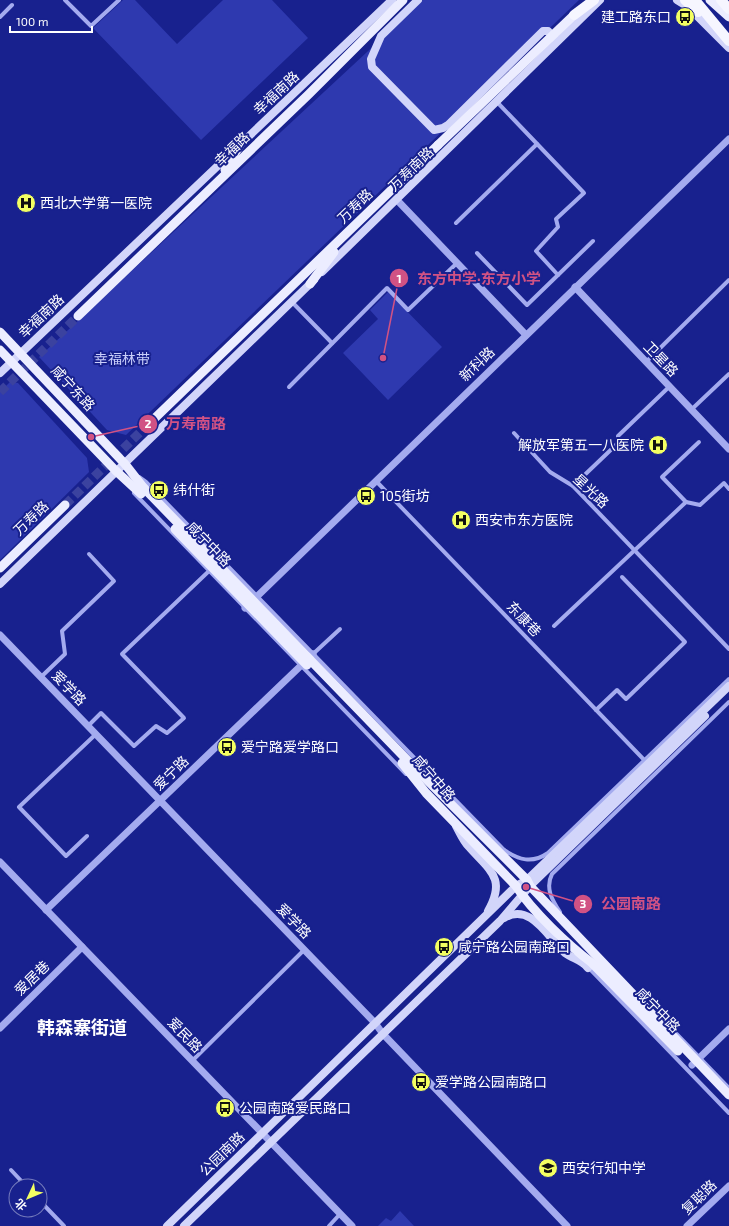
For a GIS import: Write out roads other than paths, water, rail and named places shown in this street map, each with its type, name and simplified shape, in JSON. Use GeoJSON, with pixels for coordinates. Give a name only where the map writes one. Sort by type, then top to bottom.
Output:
{"type":"FeatureCollection","features":[{"type":"Feature","properties":{"kind":"highway"},"geometry":{"type":"LineString","coordinates":[[574,15],[587,0]]}},
{"type":"Feature","properties":{"kind":"highway"},"geometry":{"type":"LineString","coordinates":[[574,15],[594,0]]}},
{"type":"Feature","properties":{"kind":"highway"},"geometry":{"type":"LineString","coordinates":[[721,0],[729,9]]}},
{"type":"Feature","properties":{"kind":"highway"},"geometry":{"type":"LineString","coordinates":[[688,2],[729,41]]}},
{"type":"Feature","properties":{"kind":"main road","name":"幸福南路"},"geometry":{"type":"LineString","coordinates":[[0,373],[392,0]]}},
{"type":"Feature","properties":{"kind":"main road","name":"幸福路"},"geometry":{"type":"LineString","coordinates":[[78,316],[404,0]]}},
{"type":"Feature","properties":{"kind":"main road"},"geometry":{"type":"LineString","coordinates":[[418,0],[381,36],[371,59],[371,63],[375,70],[434,130],[448,125],[544,31],[548,31],[557,41]]}},
{"type":"Feature","properties":{"kind":"main road","name":"万寿南路"},"geometry":{"type":"LineString","coordinates":[[0,584],[397,200],[600,0]]}},
{"type":"Feature","properties":{"kind":"main road"},"geometry":{"type":"LineString","coordinates":[[677,0],[688,2],[729,48]]}},
{"type":"Feature","properties":{"kind":"main road"},"geometry":{"type":"LineString","coordinates":[[710,0],[729,17]]}},
{"type":"Feature","properties":{"kind":"main road","name":"万寿路"},"geometry":{"type":"LineString","coordinates":[[155,418],[574,15]]}},
{"type":"Feature","properties":{"kind":"main road"},"geometry":{"type":"LineString","coordinates":[[220,180],[240,145]]}},
{"type":"Feature","properties":{"kind":"main road"},"geometry":{"type":"LineString","coordinates":[[310,284],[351,230]]}},
{"type":"Feature","properties":{"kind":"main road","name":"咸宁东路"},"geometry":{"type":"LineString","coordinates":[[0,332],[125,464]]}},
{"type":"Feature","properties":{"kind":"main road","name":"咸宁东路"},"geometry":{"type":"LineString","coordinates":[[0,350],[116,471]]}},
{"type":"Feature","properties":{"kind":"main road","name":"咸宁中路"},"geometry":{"type":"LineString","coordinates":[[125,464],[143,487],[407,768],[426,793],[516,886],[523,897],[576,950],[592,963],[729,1095]]}},
{"type":"Feature","properties":{"kind":"main road","name":"咸宁中路"},"geometry":{"type":"LineString","coordinates":[[116,471],[134,486],[251,602]]}},
{"type":"Feature","properties":{"kind":"main road","name":"万寿路"},"geometry":{"type":"LineString","coordinates":[[0,568],[65,505]]}},
{"type":"Feature","properties":{"kind":"main road","name":"咸宁中路"},"geometry":{"type":"LineString","coordinates":[[306,660],[508,861],[696,1062],[729,1103]]}},
{"type":"Feature","properties":{"kind":"main road","name":"公园南路"},"geometry":{"type":"LineString","coordinates":[[650,766],[729,686]]}},
{"type":"Feature","properties":{"kind":"main road","name":"公园南路"},"geometry":{"type":"LineString","coordinates":[[184,1226],[500,921],[523,897],[529,883],[650,766],[729,693]]}},
{"type":"Feature","properties":{"kind":"main road"},"geometry":{"type":"LineString","coordinates":[[452,820],[465,843],[491,871],[496,879],[495,895],[483,919]]}},
{"type":"Feature","properties":{"kind":"main road","name":"公园南路"},"geometry":{"type":"LineString","coordinates":[[167,1226],[516,886],[529,883]]}},
{"type":"Feature","properties":{"kind":"main road"},"geometry":{"type":"LineString","coordinates":[[500,921],[511,915],[520,914],[531,917],[567,954],[580,960],[588,968]]}},
{"type":"Feature","properties":{"kind":"street"},"geometry":{"type":"LineString","coordinates":[[65,0],[91,26],[119,0]]}},
{"type":"Feature","properties":{"kind":"street"},"geometry":{"type":"LineString","coordinates":[[0,17],[12,5]]}},
{"type":"Feature","properties":{"kind":"street"},"geometry":{"type":"LineString","coordinates":[[497,102],[584,193],[556,219],[558,227],[536,251],[558,275]]}},
{"type":"Feature","properties":{"kind":"street","name":"新科路"},"geometry":{"type":"LineString","coordinates":[[251,602],[729,139]]}},
{"type":"Feature","properties":{"kind":"street"},"geometry":{"type":"LineString","coordinates":[[456,223],[537,144]]}},
{"type":"Feature","properties":{"kind":"street"},"geometry":{"type":"LineString","coordinates":[[397,200],[526,334]]}},
{"type":"Feature","properties":{"kind":"street"},"geometry":{"type":"LineString","coordinates":[[477,254],[527,306],[593,241]]}},
{"type":"Feature","properties":{"kind":"street"},"geometry":{"type":"LineString","coordinates":[[289,387],[387,288],[408,310],[457,263]]}},
{"type":"Feature","properties":{"kind":"street"},"geometry":{"type":"LineString","coordinates":[[646,362],[729,280]]}},
{"type":"Feature","properties":{"kind":"street","name":"卫星路"},"geometry":{"type":"LineString","coordinates":[[575,287],[729,449]]}},
{"type":"Feature","properties":{"kind":"street"},"geometry":{"type":"LineString","coordinates":[[292,302],[332,343]]}},
{"type":"Feature","properties":{"kind":"street"},"geometry":{"type":"LineString","coordinates":[[692,409],[729,374]]}},
{"type":"Feature","properties":{"kind":"street"},"geometry":{"type":"LineString","coordinates":[[573,486],[618,443],[618,436],[670,386]]}},
{"type":"Feature","properties":{"kind":"street","name":"星光路"},"geometry":{"type":"LineString","coordinates":[[514,433],[550,472],[573,486],[729,649]]}},
{"type":"Feature","properties":{"kind":"street"},"geometry":{"type":"LineString","coordinates":[[699,442],[662,477],[686,502],[700,504],[724,483],[729,489]]}},
{"type":"Feature","properties":{"kind":"street"},"geometry":{"type":"LineString","coordinates":[[116,471],[123,481],[209,571],[251,602]]}},
{"type":"Feature","properties":{"kind":"street","name":"东康巷"},"geometry":{"type":"LineString","coordinates":[[376,480],[650,766]]}},
{"type":"Feature","properties":{"kind":"street"},"geometry":{"type":"LineString","coordinates":[[554,626],[686,502]]}},
{"type":"Feature","properties":{"kind":"street"},"geometry":{"type":"LineString","coordinates":[[41,677],[64,654],[62,631],[114,581],[89,554]]}},
{"type":"Feature","properties":{"kind":"street"},"geometry":{"type":"LineString","coordinates":[[88,726],[101,713],[134,746],[156,726],[167,734],[184,718],[122,654],[209,571]]}},
{"type":"Feature","properties":{"kind":"street"},"geometry":{"type":"LineString","coordinates":[[596,710],[616,690],[626,699],[685,642],[622,576]]}},
{"type":"Feature","properties":{"kind":"street"},"geometry":{"type":"LineString","coordinates":[[340,629],[306,660],[504,850],[515,857],[527,860],[537,860],[543,857],[650,766],[729,702]]}},
{"type":"Feature","properties":{"kind":"street","name":"爱学路"},"geometry":{"type":"LineString","coordinates":[[0,635],[375,1023],[382,1034],[566,1226]]}},
{"type":"Feature","properties":{"kind":"street","name":"爱宁路"},"geometry":{"type":"LineString","coordinates":[[46,910],[306,660]]}},
{"type":"Feature","properties":{"kind":"street"},"geometry":{"type":"LineString","coordinates":[[568,925],[550,894],[549,883],[552,874],[729,679]]}},
{"type":"Feature","properties":{"kind":"street"},"geometry":{"type":"LineString","coordinates":[[87,836],[66,856],[19,807],[96,734]]}},
{"type":"Feature","properties":{"kind":"street"},"geometry":{"type":"LineString","coordinates":[[504,850],[508,861]]}},
{"type":"Feature","properties":{"kind":"street","name":"爱民路"},"geometry":{"type":"LineString","coordinates":[[0,862],[352,1226]]}},
{"type":"Feature","properties":{"kind":"street","name":"爱居巷"},"geometry":{"type":"LineString","coordinates":[[0,1028],[82,947]]}},
{"type":"Feature","properties":{"kind":"street"},"geometry":{"type":"LineString","coordinates":[[192,1061],[304,950]]}},
{"type":"Feature","properties":{"kind":"street"},"geometry":{"type":"LineString","coordinates":[[576,950],[588,968],[729,1113]]}},
{"type":"Feature","properties":{"kind":"street"},"geometry":{"type":"LineString","coordinates":[[729,1029],[696,1062],[729,1088]]}},
{"type":"Feature","properties":{"kind":"street"},"geometry":{"type":"LineString","coordinates":[[11,1170],[18,1178]]}},
{"type":"Feature","properties":{"kind":"street","name":"复聪路"},"geometry":{"type":"LineString","coordinates":[[687,1226],[729,1186]]}},
{"type":"Feature","properties":{"kind":"street"},"geometry":{"type":"LineString","coordinates":[[48,1209],[64,1226]]}},
{"type":"Feature","properties":{"kind":"street"},"geometry":{"type":"LineString","coordinates":[[329,1226],[340,1214]]}},
{"type":"Feature","properties":{"kind":"tunnel"},"geometry":{"type":"LineString","coordinates":[[0,392],[78,316]]}},
{"type":"Feature","properties":{"kind":"tunnel"},"geometry":{"type":"LineString","coordinates":[[65,505],[155,418]]}},
{"type":"Feature","properties":{"kind":"place","name":"建工路东口"},"geometry":{"type":"Point","coordinates":[685,17]}},
{"type":"Feature","properties":{"kind":"place","name":"西北大学第一医院"},"geometry":{"type":"Point","coordinates":[26,203]}},
{"type":"Feature","properties":{"kind":"place","name":"东方中学·东方小学"},"geometry":{"type":"Point","coordinates":[383,358]}},
{"type":"Feature","properties":{"kind":"place","name":"万寿南路"},"geometry":{"type":"Point","coordinates":[91,437]}},
{"type":"Feature","properties":{"kind":"place","name":"解放军第五一八医院"},"geometry":{"type":"Point","coordinates":[658,445]}},
{"type":"Feature","properties":{"kind":"place","name":"纬什街"},"geometry":{"type":"Point","coordinates":[159,490]}},
{"type":"Feature","properties":{"kind":"place","name":"105街坊"},"geometry":{"type":"Point","coordinates":[366,496]}},
{"type":"Feature","properties":{"kind":"place","name":"西安市东方医院"},"geometry":{"type":"Point","coordinates":[461,520]}},
{"type":"Feature","properties":{"kind":"place","name":"爱宁路爱学路口"},"geometry":{"type":"Point","coordinates":[227,747]}},
{"type":"Feature","properties":{"kind":"place","name":"公园南路"},"geometry":{"type":"Point","coordinates":[526,887]}},
{"type":"Feature","properties":{"kind":"place","name":"咸宁路公园南路口"},"geometry":{"type":"Point","coordinates":[444,947]}},
{"type":"Feature","properties":{"kind":"place","name":"爱学路公园南路口"},"geometry":{"type":"Point","coordinates":[421,1082]}},
{"type":"Feature","properties":{"kind":"place","name":"公园南路爱民路口"},"geometry":{"type":"Point","coordinates":[225,1108]}},
{"type":"Feature","properties":{"kind":"place","name":"西安行知中学"},"geometry":{"type":"Point","coordinates":[548,1168]}},
{"type":"Feature","properties":{"kind":"district","name":"韩森寨街道"},"geometry":{"type":"Point","coordinates":[82,1028]}},
{"type":"Feature","properties":{"kind":"park label","name":"幸福林带"},"geometry":{"type":"Point","coordinates":[122,359]}}]}
